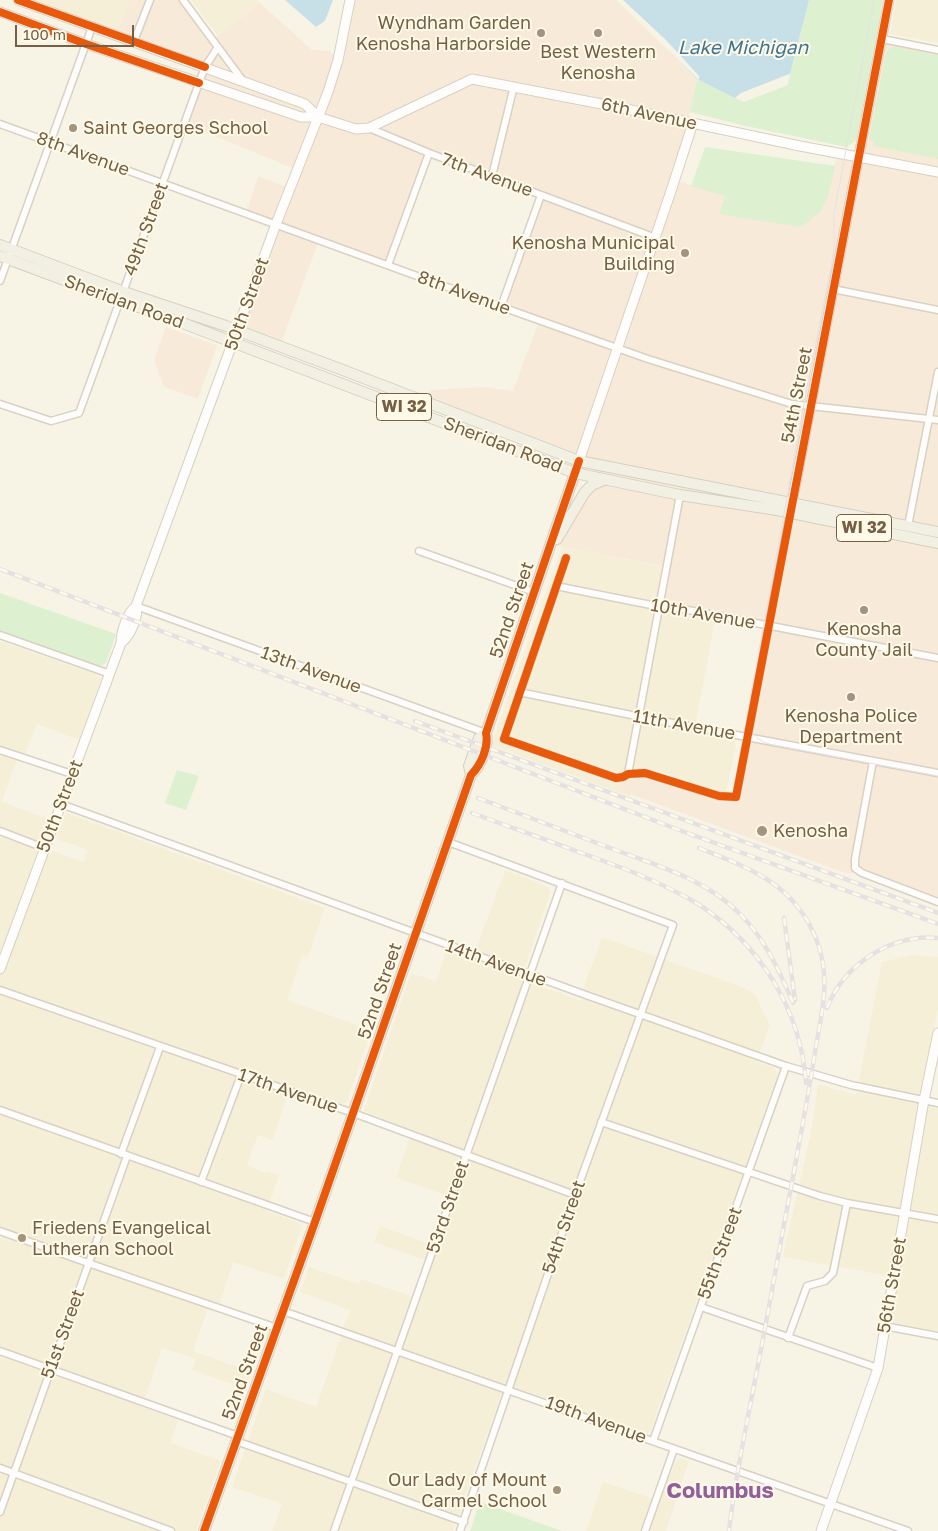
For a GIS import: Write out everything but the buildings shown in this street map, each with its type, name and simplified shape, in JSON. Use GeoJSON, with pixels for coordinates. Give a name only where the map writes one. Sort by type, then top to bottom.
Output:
{"type":"FeatureCollection","features":[{"type":"Feature","properties":{"kind":"main road","name":"Sheridan Road"},"geometry":{"type":"LineString","coordinates":[[0,245],[6,255],[122,296],[237,330],[579,461],[938,543]]}},
{"type":"Feature","properties":{"kind":"main road","name":"Sheridan Road"},"geometry":{"type":"LineString","coordinates":[[122,296],[151,311],[575,473],[680,494],[791,508],[938,532]]}},
{"type":"Feature","properties":{"kind":"main road","name":"52nd Street"},"geometry":{"type":"LineString","coordinates":[[204,1531],[448,842],[471,775],[469,766],[479,738],[486,733],[579,461]]}},
{"type":"Feature","properties":{"kind":"main road"},"geometry":{"type":"LineString","coordinates":[[547,555],[585,492],[592,485],[604,480]]}},
{"type":"Feature","properties":{"kind":"street","name":"7th Avenue"},"geometry":{"type":"LineString","coordinates":[[18,0],[305,104],[318,117]]}},
{"type":"Feature","properties":{"kind":"street"},"geometry":{"type":"LineString","coordinates":[[134,41],[150,0]]}},
{"type":"Feature","properties":{"kind":"street"},"geometry":{"type":"LineString","coordinates":[[183,0],[244,82]]}},
{"type":"Feature","properties":{"kind":"street","name":"50th Street"},"geometry":{"type":"LineString","coordinates":[[0,969],[121,643],[127,638],[134,621],[137,612],[136,606],[187,463],[209,410],[276,224],[328,92],[338,60],[350,0]]}},
{"type":"Feature","properties":{"kind":"street","name":"54th Street"},"geometry":{"type":"LineString","coordinates":[[628,774],[645,773],[719,796],[736,797],[889,0]]}},
{"type":"Feature","properties":{"kind":"street","name":"7th Avenue"},"geometry":{"type":"LineString","coordinates":[[0,12],[86,44],[301,117],[318,117],[356,129],[369,128],[429,153],[656,238]]}},
{"type":"Feature","properties":{"kind":"street"},"geometry":{"type":"LineString","coordinates":[[0,281],[6,255],[92,27]]}},
{"type":"Feature","properties":{"kind":"street"},"geometry":{"type":"LineString","coordinates":[[882,39],[938,50]]}},
{"type":"Feature","properties":{"kind":"street","name":"49th Street"},"geometry":{"type":"LineString","coordinates":[[0,404],[51,421],[79,413],[205,67],[218,47]]}},
{"type":"Feature","properties":{"kind":"street","name":"6th Avenue"},"geometry":{"type":"LineString","coordinates":[[369,128],[472,79],[938,172]]}},
{"type":"Feature","properties":{"kind":"street"},"geometry":{"type":"LineString","coordinates":[[492,176],[514,86]]}},
{"type":"Feature","properties":{"kind":"street","name":"52nd Street"},"geometry":{"type":"LineString","coordinates":[[579,461],[656,238],[693,123]]}},
{"type":"Feature","properties":{"kind":"street","name":"8th Avenue"},"geometry":{"type":"LineString","coordinates":[[0,124],[617,349],[792,404],[938,420]]}},
{"type":"Feature","properties":{"kind":"street"},"geometry":{"type":"LineString","coordinates":[[388,265],[429,153]]}},
{"type":"Feature","properties":{"kind":"street"},"geometry":{"type":"LineString","coordinates":[[501,307],[541,195]]}},
{"type":"Feature","properties":{"kind":"street"},"geometry":{"type":"LineString","coordinates":[[833,289],[938,310]]}},
{"type":"Feature","properties":{"kind":"street"},"geometry":{"type":"LineString","coordinates":[[908,526],[938,372]]}},
{"type":"Feature","properties":{"kind":"street"},"geometry":{"type":"LineString","coordinates":[[566,558],[504,739],[616,778],[623,777],[628,774],[680,494]]}},
{"type":"Feature","properties":{"kind":"street"},"geometry":{"type":"LineString","coordinates":[[419,551],[534,592]]}},
{"type":"Feature","properties":{"kind":"street","name":"10th Avenue"},"geometry":{"type":"LineString","coordinates":[[556,586],[938,658]]}},
{"type":"Feature","properties":{"kind":"street","name":"13th Avenue"},"geometry":{"type":"LineString","coordinates":[[136,606],[486,733]]}},
{"type":"Feature","properties":{"kind":"street"},"geometry":{"type":"LineString","coordinates":[[0,635],[110,674]]}},
{"type":"Feature","properties":{"kind":"street","name":"11th Avenue"},"geometry":{"type":"LineString","coordinates":[[519,692],[938,773]]}},
{"type":"Feature","properties":{"kind":"street"},"geometry":{"type":"LineString","coordinates":[[0,750],[72,774]]}},
{"type":"Feature","properties":{"kind":"street"},"geometry":{"type":"LineString","coordinates":[[873,761],[855,868],[862,873],[938,902]]}},
{"type":"Feature","properties":{"kind":"street","name":"14th Avenue"},"geometry":{"type":"LineString","coordinates":[[61,804],[415,934],[786,1066],[851,1085],[938,1103]]}},
{"type":"Feature","properties":{"kind":"street"},"geometry":{"type":"LineString","coordinates":[[0,831],[44,848]]}},
{"type":"Feature","properties":{"kind":"street"},"geometry":{"type":"LineString","coordinates":[[448,842],[562,884]]}},
{"type":"Feature","properties":{"kind":"street","name":"54th Street"},"geometry":{"type":"LineString","coordinates":[[460,1531],[575,1195],[673,926],[562,884]]}},
{"type":"Feature","properties":{"kind":"street","name":"53rd Street"},"geometry":{"type":"LineString","coordinates":[[334,1531],[562,884]]}},
{"type":"Feature","properties":{"kind":"street","name":"17th Avenue"},"geometry":{"type":"LineString","coordinates":[[0,990],[353,1113],[575,1195]]}},
{"type":"Feature","properties":{"kind":"street","name":"56th Street"},"geometry":{"type":"LineString","coordinates":[[821,1531],[878,1368],[924,1100],[938,1033]]}},
{"type":"Feature","properties":{"kind":"street","name":"51st Street"},"geometry":{"type":"LineString","coordinates":[[0,1512],[88,1263],[160,1047]]}},
{"type":"Feature","properties":{"kind":"street","name":"55th Street"},"geometry":{"type":"LineString","coordinates":[[653,1441],[786,1066]]}},
{"type":"Feature","properties":{"kind":"street"},"geometry":{"type":"LineString","coordinates":[[201,1182],[241,1075]]}},
{"type":"Feature","properties":{"kind":"street"},"geometry":{"type":"LineString","coordinates":[[0,1110],[315,1222]]}},
{"type":"Feature","properties":{"kind":"street"},"geometry":{"type":"LineString","coordinates":[[602,1122],[820,1196],[847,1203],[938,1218]]}},
{"type":"Feature","properties":{"kind":"street"},"geometry":{"type":"LineString","coordinates":[[788,1338],[807,1286],[825,1281],[833,1273],[847,1203]]}},
{"type":"Feature","properties":{"kind":"street"},"geometry":{"type":"LineString","coordinates":[[0,1231],[277,1328]]}},
{"type":"Feature","properties":{"kind":"street"},"geometry":{"type":"LineString","coordinates":[[701,1307],[878,1368]]}},
{"type":"Feature","properties":{"kind":"street","name":"19th Avenue"},"geometry":{"type":"LineString","coordinates":[[283,1311],[908,1531]]}},
{"type":"Feature","properties":{"kind":"street"},"geometry":{"type":"LineString","coordinates":[[884,1326],[938,1336]]}},
{"type":"Feature","properties":{"kind":"street"},"geometry":{"type":"LineString","coordinates":[[0,1351],[51,1368],[352,1482],[464,1522]]}},
{"type":"Feature","properties":{"kind":"street"},"geometry":{"type":"LineString","coordinates":[[645,1531],[674,1449]]}},
{"type":"Feature","properties":{"kind":"street"},"geometry":{"type":"LineString","coordinates":[[0,1468],[171,1531]]}},
{"type":"Feature","properties":{"kind":"shaded area"},"geometry":{"type":"Polygon","coordinates":[[[30,0],[129,0],[117,32],[30,0]]]}},
{"type":"Feature","properties":{"kind":"shaded area"},"geometry":{"type":"Polygon","coordinates":[[[129,0],[183,0],[213,40],[260,3],[312,50],[330,51],[338,59],[350,0],[618,0],[697,79],[675,180],[725,196],[719,213],[828,197],[837,153],[859,157],[882,39],[938,50],[938,902],[857,870],[852,873],[845,873],[619,790],[623,777],[645,773],[719,796],[736,797],[768,626],[660,605],[667,567],[553,545],[585,492],[604,478],[579,461],[421,400],[432,390],[483,387],[513,391],[539,321],[501,307],[541,195],[429,153],[388,265],[319,240],[280,346],[237,330],[276,224],[246,213],[258,176],[290,188],[297,170],[184,123],[205,67],[117,32],[129,0]]]}},
{"type":"Feature","properties":{"kind":"shaded area"},"geometry":{"type":"Polygon","coordinates":[[[191,0],[257,0],[260,3],[218,36],[191,0]]]}},
{"type":"Feature","properties":{"kind":"shaded area"},"geometry":{"type":"Polygon","coordinates":[[[896,0],[938,0],[938,43],[890,34],[896,0]]]}},
{"type":"Feature","properties":{"kind":"shaded area"},"geometry":{"type":"Polygon","coordinates":[[[166,327],[217,345],[198,399],[164,387],[154,360],[166,327]]]}},
{"type":"Feature","properties":{"kind":"shaded area"},"geometry":{"type":"Polygon","coordinates":[[[562,547],[664,567],[656,610],[715,621],[694,732],[731,738],[735,741],[736,747],[726,793],[721,793],[658,771],[638,770],[631,797],[491,745],[562,547]]]}},
{"type":"Feature","properties":{"kind":"shaded area"},"geometry":{"type":"Polygon","coordinates":[[[0,641],[95,674],[101,679],[79,740],[37,724],[25,755],[19,753],[2,802],[49,819],[37,852],[50,856],[52,851],[84,862],[88,850],[56,839],[67,813],[325,908],[308,957],[302,955],[287,1000],[371,1030],[347,1102],[339,1103],[290,1087],[273,1140],[258,1135],[247,1165],[265,1173],[266,1171],[279,1175],[267,1211],[300,1223],[302,1226],[284,1279],[233,1262],[220,1303],[211,1300],[193,1351],[252,1372],[246,1389],[192,1370],[196,1359],[162,1348],[142,1407],[178,1420],[171,1443],[221,1461],[196,1531],[0,1531],[0,641]]]}},
{"type":"Feature","properties":{"kind":"shaded area"},"geometry":{"type":"Polygon","coordinates":[[[505,870],[546,886],[551,891],[521,979],[582,1001],[586,990],[583,989],[602,937],[745,988],[755,995],[770,1025],[756,1062],[775,1068],[778,1075],[650,1432],[647,1433],[505,1384],[453,1531],[272,1531],[282,1504],[232,1487],[266,1389],[316,1407],[350,1310],[300,1292],[309,1267],[359,1284],[361,1279],[420,1299],[433,1263],[374,1242],[380,1226],[438,1247],[455,1198],[396,1178],[412,1130],[364,1110],[411,973],[436,981],[446,951],[472,960],[505,870]]]}},
{"type":"Feature","properties":{"kind":"shaded area"},"geometry":{"type":"Polygon","coordinates":[[[912,955],[938,957],[938,1007],[919,1104],[938,1108],[938,1331],[893,1323],[892,1316],[899,1278],[783,1257],[812,1127],[818,1084],[856,1095],[882,962],[912,955]]]}},
{"type":"Feature","properties":{"kind":"shaded area"},"geometry":{"type":"Polygon","coordinates":[[[681,1458],[689,1461],[666,1531],[586,1531],[603,1482],[660,1501],[674,1464],[681,1458]]]}},
{"type":"Feature","properties":{"kind":"green space"},"geometry":{"type":"Polygon","coordinates":[[[809,0],[883,0],[856,141],[846,147],[690,112],[697,79],[741,101],[788,82],[809,0]]]}},
{"type":"Feature","properties":{"kind":"green space"},"geometry":{"type":"Polygon","coordinates":[[[895,47],[938,55],[938,159],[873,146],[874,141],[869,140],[886,53],[890,48],[895,47]]]}},
{"type":"Feature","properties":{"kind":"green space"},"geometry":{"type":"Polygon","coordinates":[[[705,147],[835,166],[828,197],[819,213],[801,227],[719,214],[725,196],[691,186],[705,147]]]}},
{"type":"Feature","properties":{"kind":"green space"},"geometry":{"type":"Polygon","coordinates":[[[0,593],[116,634],[106,663],[100,666],[96,665],[0,631],[0,593]]]}},
{"type":"Feature","properties":{"kind":"green space"},"geometry":{"type":"Polygon","coordinates":[[[177,770],[199,776],[186,810],[165,803],[177,770]]]}},
{"type":"Feature","properties":{"kind":"green space"},"geometry":{"type":"Polygon","coordinates":[[[480,1502],[562,1531],[470,1531],[480,1502]]]}},
{"type":"Feature","properties":{"kind":"water"},"geometry":{"type":"Polygon","coordinates":[[[285,0],[350,0],[341,1],[318,31],[316,27],[285,0]]]}},
{"type":"Feature","properties":{"kind":"water","name":"Lake Michigan"},"geometry":{"type":"Polygon","coordinates":[[[618,0],[809,0],[788,82],[741,101],[697,79],[618,0]]]}},
{"type":"Feature","properties":{"kind":"pier"},"geometry":{"type":"Polygon","coordinates":[[[333,0],[353,0],[338,6],[332,23],[319,34],[316,27],[325,21],[333,0]]]}},
{"type":"Feature","properties":{"kind":"pier"},"geometry":{"type":"Polygon","coordinates":[[[616,0],[623,0],[665,39],[699,76],[699,80],[616,0]]]}},
{"type":"Feature","properties":{"kind":"pier"},"geometry":{"type":"Polygon","coordinates":[[[790,74],[788,85],[744,102],[735,98],[741,93],[790,74]]]}},
{"type":"Feature","properties":{"kind":"tram line"},"geometry":{"type":"LineString","coordinates":[[874,0],[834,214],[834,249],[831,267],[807,388],[748,717],[751,729],[757,738],[769,744],[938,776]]}},
{"type":"Feature","properties":{"kind":"railway"},"geometry":{"type":"LineString","coordinates":[[0,569],[679,830],[938,924]]}},
{"type":"Feature","properties":{"kind":"railway"},"geometry":{"type":"LineString","coordinates":[[415,721],[938,913]]}},
{"type":"Feature","properties":{"kind":"railway"},"geometry":{"type":"LineString","coordinates":[[478,798],[680,874],[713,892],[727,902],[750,924],[765,945],[793,1003]]}},
{"type":"Feature","properties":{"kind":"railway"},"geometry":{"type":"LineString","coordinates":[[472,813],[638,874],[684,896],[720,920],[758,959],[786,1005],[796,1030],[806,1083]]}},
{"type":"Feature","properties":{"kind":"railway"},"geometry":{"type":"LineString","coordinates":[[699,848],[754,872],[785,893],[798,907],[809,924],[818,944],[824,971],[824,998],[808,1097],[738,1470],[729,1531]]}},
{"type":"Feature","properties":{"kind":"railway"},"geometry":{"type":"LineString","coordinates":[[784,918],[795,1000]]}},
{"type":"Feature","properties":{"kind":"railway"},"geometry":{"type":"LineString","coordinates":[[827,1008],[845,978],[857,965],[871,955],[903,941],[920,938],[938,938]]}},
{"type":"Feature","properties":{"kind":"cycle path"},"geometry":{"type":"LineString","coordinates":[[18,0],[205,67]]}},
{"type":"Feature","properties":{"kind":"cycle path"},"geometry":{"type":"LineString","coordinates":[[566,558],[504,739],[616,778],[628,774],[645,773],[719,796],[736,797],[889,0]]}},
{"type":"Feature","properties":{"kind":"cycle path"},"geometry":{"type":"LineString","coordinates":[[0,12],[199,83]]}},
{"type":"Feature","properties":{"kind":"cycle path"},"geometry":{"type":"LineString","coordinates":[[204,1531],[315,1222],[471,775],[483,756],[487,738],[486,733],[579,461]]}},
{"type":"Feature","properties":{"kind":"place","name":"Wyndham Garden Kenosha Harborside"},"geometry":{"type":"Point","coordinates":[541,33]}},
{"type":"Feature","properties":{"kind":"place","name":"Best Western Kenosha"},"geometry":{"type":"Point","coordinates":[598,33]}},
{"type":"Feature","properties":{"kind":"place","name":"Saint Georges School"},"geometry":{"type":"Point","coordinates":[73,128]}},
{"type":"Feature","properties":{"kind":"place","name":"Kenosha Municipal Building"},"geometry":{"type":"Point","coordinates":[685,253]}},
{"type":"Feature","properties":{"kind":"place","name":"Kenosha County Jail"},"geometry":{"type":"Point","coordinates":[864,610]}},
{"type":"Feature","properties":{"kind":"place","name":"Kenosha Police Department"},"geometry":{"type":"Point","coordinates":[851,697]}},
{"type":"Feature","properties":{"kind":"place","name":"Kenosha"},"geometry":{"type":"Point","coordinates":[762,831]}},
{"type":"Feature","properties":{"kind":"place","name":"Friedens Evangelical Lutheran School"},"geometry":{"type":"Point","coordinates":[22,1238]}},
{"type":"Feature","properties":{"kind":"place","name":"Our Lady of Mount Carmel School"},"geometry":{"type":"Point","coordinates":[557,1490]}},
{"type":"Feature","properties":{"kind":"district","name":"Columbus"},"geometry":{"type":"Point","coordinates":[720,1491]}}]}
